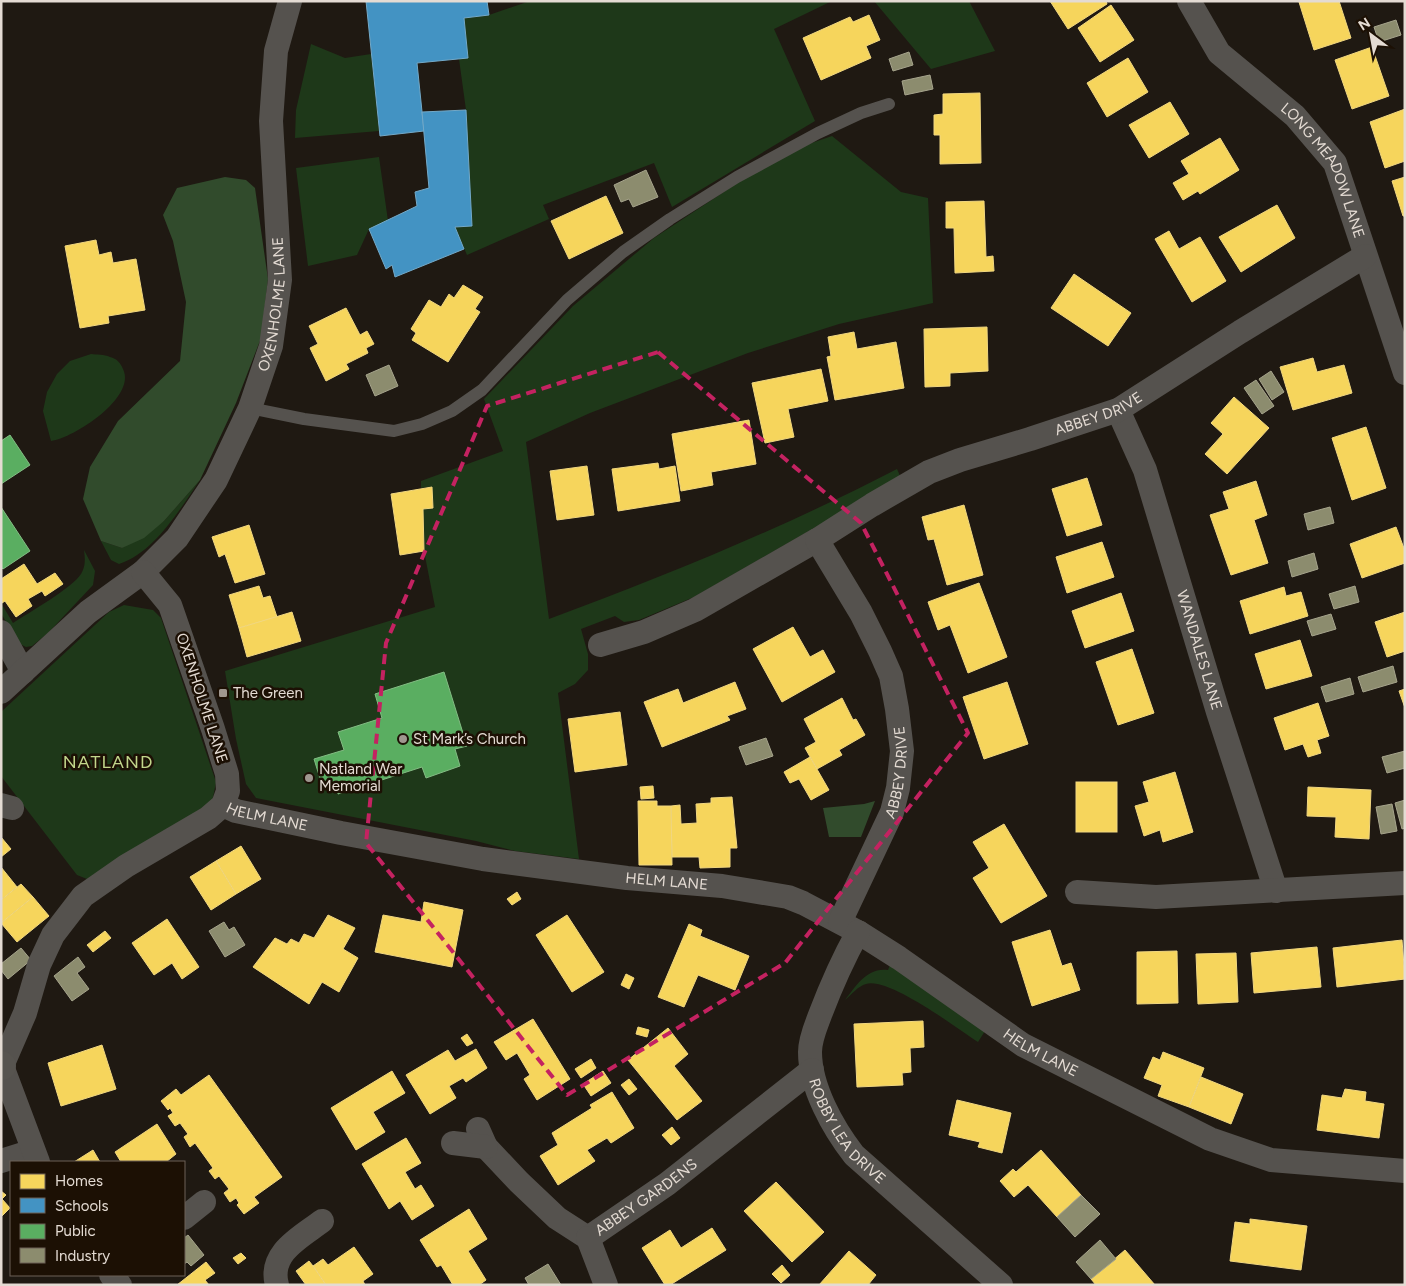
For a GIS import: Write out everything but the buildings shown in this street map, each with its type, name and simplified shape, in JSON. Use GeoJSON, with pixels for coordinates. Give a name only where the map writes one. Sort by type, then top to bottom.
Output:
{"type":"FeatureCollection","features":[{"type":"Feature","properties":{"kind":"street","name":"OXENHOLME LANE"},"geometry":{"type":"LineString","coordinates":[[1,692],[88,612],[143,572],[177,538],[216,480],[250,408],[272,346],[280,280],[271,121],[276,51],[290,1]]}},
{"type":"Feature","properties":{"kind":"street","name":"LONG MEADOW LANE"},"geometry":{"type":"LineString","coordinates":[[1189,1],[1220,54],[1295,116],[1336,164],[1405,373]]}},
{"type":"Feature","properties":{"kind":"street","name":"ABBEY DRIVE"},"geometry":{"type":"LineString","coordinates":[[600,645],[644,632],[695,610],[929,472],[960,460],[1118,410],[1232,337],[1365,256]]}},
{"type":"Feature","properties":{"kind":"street","name":"WANDALES LANE"},"geometry":{"type":"LineString","coordinates":[[1118,410],[1145,470],[1218,712],[1276,891]]}},
{"type":"Feature","properties":{"kind":"street","name":"ABBEY DRIVE"},"geometry":{"type":"LineString","coordinates":[[816,540],[861,613],[891,676],[902,751],[898,788],[892,812],[849,927]]}},
{"type":"Feature","properties":{"kind":"street","name":"OXENHOLME LANE"},"geometry":{"type":"LineString","coordinates":[[143,572],[170,605],[213,729],[227,774],[228,791],[223,805]]}},
{"type":"Feature","properties":{"kind":"street"},"geometry":{"type":"LineString","coordinates":[[1,632],[23,672]]}},
{"type":"Feature","properties":{"kind":"street","name":"HELM LANE"},"geometry":{"type":"LineString","coordinates":[[2,1066],[25,1013],[39,965],[53,935],[83,896],[126,866],[208,818],[223,805],[236,811],[341,833],[482,859],[589,874],[722,886],[775,893],[803,903],[849,927],[899,958],[1023,1045],[1210,1139],[1271,1160],[1405,1171]]}},
{"type":"Feature","properties":{"kind":"street"},"geometry":{"type":"LineString","coordinates":[[1077,892],[1156,898],[1405,883]]}},
{"type":"Feature","properties":{"kind":"street","name":"ROBBY LEA DRIVE"},"geometry":{"type":"LineString","coordinates":[[849,927],[839,966],[813,1033],[810,1051],[812,1070],[826,1110],[840,1137],[854,1156],[1001,1285]]}},
{"type":"Feature","properties":{"kind":"street"},"geometry":{"type":"LineString","coordinates":[[1,1161],[36,1156],[2,1066]]}},
{"type":"Feature","properties":{"kind":"street","name":"ABBEY GARDENS"},"geometry":{"type":"LineString","coordinates":[[453,1143],[482,1138],[519,1182],[557,1218],[588,1238],[667,1184],[812,1070]]}},
{"type":"Feature","properties":{"kind":"street"},"geometry":{"type":"LineString","coordinates":[[185,1217],[204,1202]]}},
{"type":"Feature","properties":{"kind":"street"},"geometry":{"type":"LineString","coordinates":[[277,1285],[276,1264],[283,1251],[322,1221]]}},
{"type":"Feature","properties":{"kind":"street"},"geometry":{"type":"LineString","coordinates":[[588,1238],[606,1285]]}},
{"type":"Feature","properties":{"kind":"street"},"geometry":{"type":"LineString","coordinates":[[111,1276],[120,1285]]}},
{"type":"Feature","properties":{"kind":"lane"},"geometry":{"type":"LineString","coordinates":[[250,408],[304,419],[394,432],[422,424],[452,411],[482,390],[567,300],[623,252],[670,219],[737,177],[818,133],[861,113],[888,104]]}},
{"type":"Feature","properties":{"kind":"highlighted area"},"geometry":{"type":"Polygon","coordinates":[[[658,352],[861,523],[968,733],[785,963],[567,1095],[366,843],[386,643],[487,406],[658,352]]]}},
{"type":"Feature","properties":{"kind":"green space"},"geometry":{"type":"Polygon","coordinates":[[[530,1],[832,1],[774,29],[815,121],[672,207],[654,163],[543,205],[549,219],[467,255],[455,227],[472,225],[466,110],[459,59],[468,57],[464,18],[489,15],[530,1]]]}},
{"type":"Feature","properties":{"kind":"green space"},"geometry":{"type":"Polygon","coordinates":[[[874,1],[969,1],[995,51],[931,69],[874,1]]]}},
{"type":"Feature","properties":{"kind":"green space"},"geometry":{"type":"Polygon","coordinates":[[[311,44],[345,58],[371,54],[379,131],[295,138],[296,110],[311,44]]]}},
{"type":"Feature","properties":{"kind":"green space"},"geometry":{"type":"Polygon","coordinates":[[[832,136],[901,192],[928,198],[933,303],[839,324],[748,353],[590,413],[526,442],[549,619],[726,549],[812,511],[897,469],[901,478],[694,597],[639,620],[624,622],[615,616],[581,629],[588,654],[588,670],[575,684],[558,693],[579,859],[515,851],[476,841],[256,798],[246,784],[236,739],[225,671],[435,607],[424,551],[423,509],[433,507],[432,487],[421,488],[421,481],[503,451],[484,399],[573,306],[654,238],[739,182],[800,147],[832,136]]]}},
{"type":"Feature","properties":{"kind":"green space"},"geometry":{"type":"Polygon","coordinates":[[[379,157],[388,221],[369,229],[357,255],[308,266],[296,168],[379,157]]]}},
{"type":"Feature","properties":{"kind":"green space"},"geometry":{"type":"Polygon","coordinates":[[[225,177],[246,180],[255,188],[268,279],[261,338],[236,403],[200,480],[164,521],[144,538],[122,548],[101,541],[83,499],[90,467],[118,421],[180,361],[186,302],[173,241],[163,215],[177,188],[225,177]]]}},
{"type":"Feature","properties":{"kind":"green space"},"geometry":{"type":"Polygon","coordinates":[[[91,354],[108,356],[119,363],[123,369],[125,380],[121,392],[101,414],[88,424],[51,441],[43,411],[47,392],[57,374],[70,361],[91,354]]]}},
{"type":"Feature","properties":{"kind":"green space"},"geometry":{"type":"Polygon","coordinates":[[[200,480],[165,529],[144,550],[119,564],[111,560],[101,541],[122,548],[164,521],[200,480]]]}},
{"type":"Feature","properties":{"kind":"green space"},"geometry":{"type":"Polygon","coordinates":[[[84,550],[95,571],[93,585],[48,633],[32,646],[26,647],[18,643],[1,613],[1,603],[13,623],[40,606],[69,586],[81,574],[85,559],[84,550]]]}},
{"type":"Feature","properties":{"kind":"green space"},"geometry":{"type":"Polygon","coordinates":[[[124,605],[153,610],[161,618],[216,782],[212,803],[87,879],[77,875],[1,776],[1,712],[109,612],[124,605]]]}},
{"type":"Feature","properties":{"kind":"green space"},"geometry":{"type":"Polygon","coordinates":[[[875,801],[861,837],[829,837],[823,808],[864,804],[875,801]]]}},
{"type":"Feature","properties":{"kind":"green space"},"geometry":{"type":"Polygon","coordinates":[[[890,965],[985,1031],[978,1042],[940,1016],[890,988],[877,984],[866,984],[845,1000],[868,974],[874,971],[888,970],[890,965]]]}},
{"type":"Feature","properties":{"kind":"place","name":"The Green"},"geometry":{"type":"Point","coordinates":[223,693]}},
{"type":"Feature","properties":{"kind":"place","name":"St Mark’s Church"},"geometry":{"type":"Point","coordinates":[403,739]}},
{"type":"Feature","properties":{"kind":"place","name":"Natland War Memorial"},"geometry":{"type":"Point","coordinates":[309,778]}},
{"type":"Feature","properties":{"kind":"district","name":"NATLAND"},"geometry":{"type":"Point","coordinates":[108,762]}}]}
